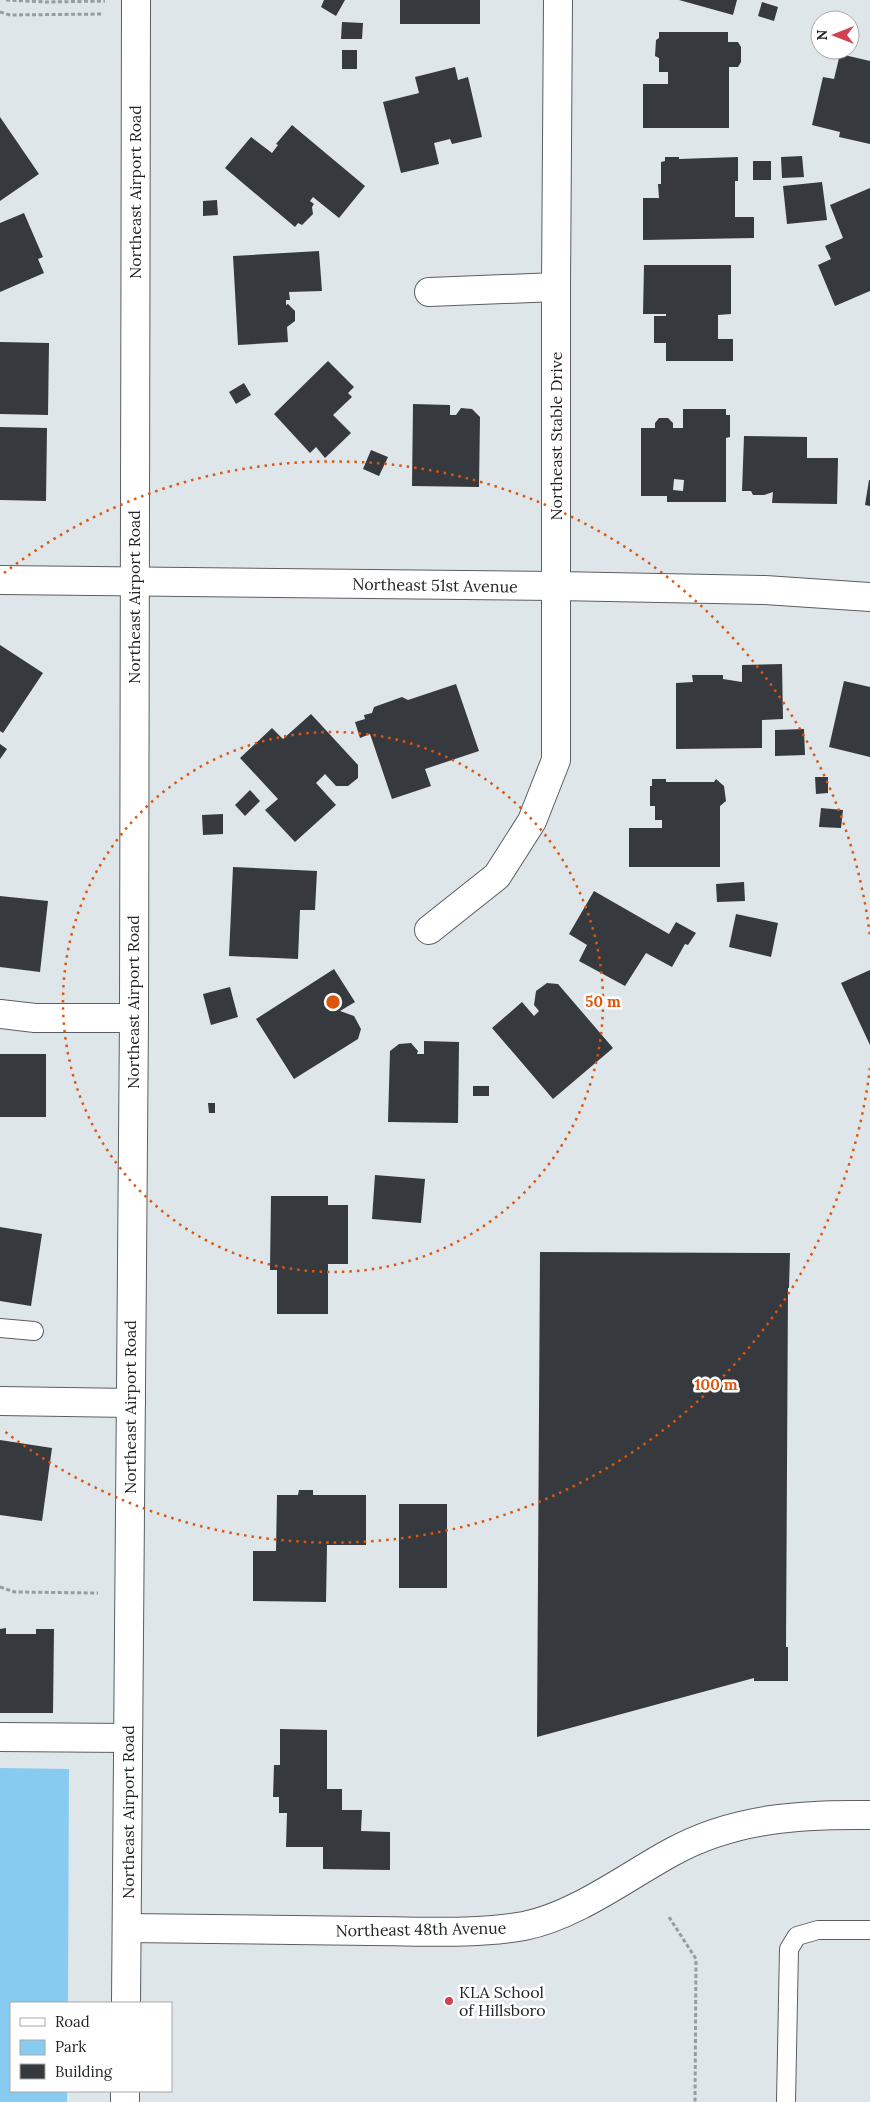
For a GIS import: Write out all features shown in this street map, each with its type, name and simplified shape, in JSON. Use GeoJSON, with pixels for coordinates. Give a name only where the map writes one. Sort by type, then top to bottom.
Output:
{"type":"FeatureCollection","features":[{"type":"Feature","properties":{"kind":"street","name":"Northeast Stable Drive"},"geometry":{"type":"LineString","coordinates":[[429,930],[497,876],[532,821],[556,760],[558,0]]}},
{"type":"Feature","properties":{"kind":"street","name":"Northeast Airport Road"},"geometry":{"type":"LineString","coordinates":[[126,2002],[134,1018],[136,7]]}},
{"type":"Feature","properties":{"kind":"street"},"geometry":{"type":"LineString","coordinates":[[429,292],[556,286]]}},
{"type":"Feature","properties":{"kind":"street","name":"Northeast 51st Avenue"},"geometry":{"type":"LineString","coordinates":[[0,580],[765,590],[870,597]]}},
{"type":"Feature","properties":{"kind":"street"},"geometry":{"type":"LineString","coordinates":[[0,1014],[35,1018],[134,1018]]}},
{"type":"Feature","properties":{"kind":"street"},"geometry":{"type":"LineString","coordinates":[[0,1401],[131,1403]]}},
{"type":"Feature","properties":{"kind":"street"},"geometry":{"type":"LineString","coordinates":[[0,1736],[128,1738]]}},
{"type":"Feature","properties":{"kind":"street","name":"Northeast 48th Avenue"},"geometry":{"type":"LineString","coordinates":[[127,1928],[460,1931],[524,1926],[544,1920],[589,1900],[673,1851],[729,1828],[792,1816],[870,1815]]}},
{"type":"Feature","properties":{"kind":"lane"},"geometry":{"type":"LineString","coordinates":[[0,1328],[34,1332]]}},
{"type":"Feature","properties":{"kind":"lane"},"geometry":{"type":"LineString","coordinates":[[786,2102],[789,1949],[797,1936],[818,1930],[870,1930]]}},
{"type":"Feature","properties":{"kind":"path"},"geometry":{"type":"LineString","coordinates":[[6,0],[47,2],[111,1]]}},
{"type":"Feature","properties":{"kind":"path"},"geometry":{"type":"LineString","coordinates":[[0,12],[34,15],[136,7]]}},
{"type":"Feature","properties":{"kind":"path"},"geometry":{"type":"LineString","coordinates":[[0,1587],[15,1592],[129,1593]]}},
{"type":"Feature","properties":{"kind":"path"},"geometry":{"type":"LineString","coordinates":[[668,1917],[696,1960],[695,2102]]}},
{"type":"Feature","properties":{"kind":"green space"},"geometry":{"type":"Polygon","coordinates":[[[0,1768],[69,1769],[68,2002],[10,2002],[10,2092],[67,2092],[67,2102],[0,2102],[0,1768]]]}},
{"type":"Feature","properties":{"kind":"building"},"geometry":{"type":"Polygon","coordinates":[[[324,0],[345,0],[336,16],[321,7],[324,0]]]}},
{"type":"Feature","properties":{"kind":"building"},"geometry":{"type":"Polygon","coordinates":[[[400,0],[480,0],[480,24],[400,24],[400,0]]]}},
{"type":"Feature","properties":{"kind":"building"},"geometry":{"type":"Polygon","coordinates":[[[679,0],[737,0],[733,15],[679,0]]]}},
{"type":"Feature","properties":{"kind":"building"},"geometry":{"type":"Polygon","coordinates":[[[762,2],[778,7],[774,21],[758,16],[762,2]]]}},
{"type":"Feature","properties":{"kind":"building"},"geometry":{"type":"Polygon","coordinates":[[[342,22],[363,23],[362,39],[341,39],[342,22]]]}},
{"type":"Feature","properties":{"kind":"building"},"geometry":{"type":"Polygon","coordinates":[[[659,32],[728,32],[728,42],[738,42],[741,47],[741,62],[738,67],[729,67],[729,128],[643,128],[643,84],[668,84],[668,72],[659,72],[659,58],[655,56],[656,40],[659,38],[659,32]]]}},
{"type":"Feature","properties":{"kind":"building"},"geometry":{"type":"Polygon","coordinates":[[[342,50],[357,50],[357,69],[342,69],[342,50]]]}},
{"type":"Feature","properties":{"kind":"building"},"geometry":{"type":"Polygon","coordinates":[[[860,59],[870,61],[870,144],[839,137],[840,132],[812,125],[823,77],[834,79],[839,60],[860,59]]]}},
{"type":"Feature","properties":{"kind":"building"},"geometry":{"type":"Polygon","coordinates":[[[455,67],[458,80],[468,77],[482,137],[452,144],[450,139],[434,143],[439,164],[401,173],[383,102],[419,93],[415,77],[455,67]]]}},
{"type":"Feature","properties":{"kind":"building"},"geometry":{"type":"Polygon","coordinates":[[[0,117],[39,174],[0,201],[0,117]]]}},
{"type":"Feature","properties":{"kind":"building"},"geometry":{"type":"Polygon","coordinates":[[[292,125],[365,186],[339,218],[313,197],[310,201],[314,204],[312,207],[313,214],[302,225],[298,223],[295,227],[225,168],[251,137],[272,153],[278,145],[276,144],[292,125]]]}},
{"type":"Feature","properties":{"kind":"building"},"geometry":{"type":"Polygon","coordinates":[[[802,156],[804,177],[782,178],[781,157],[802,156]]]}},
{"type":"Feature","properties":{"kind":"building"},"geometry":{"type":"Polygon","coordinates":[[[665,157],[679,157],[679,159],[738,157],[738,181],[735,181],[735,217],[754,217],[754,238],[643,240],[643,198],[659,198],[658,184],[661,184],[661,162],[665,161],[665,157]]]}},
{"type":"Feature","properties":{"kind":"building"},"geometry":{"type":"Polygon","coordinates":[[[753,161],[771,161],[771,180],[753,180],[753,161]]]}},
{"type":"Feature","properties":{"kind":"building"},"geometry":{"type":"Polygon","coordinates":[[[822,182],[827,220],[787,224],[783,186],[822,182]]]}},
{"type":"Feature","properties":{"kind":"building"},"geometry":{"type":"Polygon","coordinates":[[[870,188],[870,291],[835,306],[818,265],[831,259],[825,246],[843,238],[830,205],[870,188]]]}},
{"type":"Feature","properties":{"kind":"building"},"geometry":{"type":"Polygon","coordinates":[[[217,200],[218,215],[203,216],[203,201],[217,200]]]}},
{"type":"Feature","properties":{"kind":"building"},"geometry":{"type":"Polygon","coordinates":[[[24,213],[43,257],[38,259],[44,273],[0,292],[0,223],[24,213]]]}},
{"type":"Feature","properties":{"kind":"building"},"geometry":{"type":"Polygon","coordinates":[[[319,251],[322,291],[289,292],[290,300],[286,300],[286,305],[288,304],[295,311],[295,321],[287,327],[288,342],[238,345],[233,256],[319,251]]]}},
{"type":"Feature","properties":{"kind":"building"},"geometry":{"type":"Polygon","coordinates":[[[644,265],[731,265],[731,314],[718,315],[718,339],[733,339],[733,361],[666,361],[666,343],[654,343],[654,316],[666,316],[666,314],[643,314],[644,265]]]}},
{"type":"Feature","properties":{"kind":"building"},"geometry":{"type":"Polygon","coordinates":[[[0,342],[49,343],[48,415],[0,414],[0,342]]]}},
{"type":"Feature","properties":{"kind":"building"},"geometry":{"type":"Polygon","coordinates":[[[328,361],[354,387],[348,393],[352,397],[333,415],[351,433],[325,458],[316,447],[310,453],[274,414],[328,361]]]}},
{"type":"Feature","properties":{"kind":"building"},"geometry":{"type":"Polygon","coordinates":[[[244,383],[251,395],[236,404],[229,392],[244,383]]]}},
{"type":"Feature","properties":{"kind":"building"},"geometry":{"type":"Polygon","coordinates":[[[413,404],[450,405],[450,415],[456,415],[461,408],[472,409],[480,417],[479,487],[412,486],[413,404]]]}},
{"type":"Feature","properties":{"kind":"building"},"geometry":{"type":"Polygon","coordinates":[[[683,409],[726,409],[726,415],[730,415],[730,437],[726,438],[726,502],[667,502],[667,496],[641,496],[641,428],[655,428],[655,423],[659,418],[668,418],[673,423],[673,428],[683,428],[683,409]],[[674,479],[673,490],[683,491],[684,480],[674,479]]]}},
{"type":"Feature","properties":{"kind":"building"},"geometry":{"type":"Polygon","coordinates":[[[0,427],[47,428],[46,501],[0,500],[0,427]]]}},
{"type":"Feature","properties":{"kind":"building"},"geometry":{"type":"Polygon","coordinates":[[[744,436],[807,437],[807,458],[838,458],[837,504],[772,503],[773,492],[764,495],[753,495],[751,491],[742,491],[744,436]]]}},
{"type":"Feature","properties":{"kind":"building"},"geometry":{"type":"Polygon","coordinates":[[[371,450],[388,457],[379,476],[363,469],[371,450]]]}},
{"type":"Feature","properties":{"kind":"building"},"geometry":{"type":"Polygon","coordinates":[[[870,480],[870,506],[865,505],[870,480]]]}},
{"type":"Feature","properties":{"kind":"building"},"geometry":{"type":"Polygon","coordinates":[[[0,645],[43,673],[3,733],[0,731],[0,645]]]}},
{"type":"Feature","properties":{"kind":"building"},"geometry":{"type":"Polygon","coordinates":[[[782,664],[783,719],[762,720],[762,748],[676,749],[676,683],[693,682],[692,675],[723,675],[723,679],[742,682],[742,665],[782,664]]]}},
{"type":"Feature","properties":{"kind":"building"},"geometry":{"type":"Polygon","coordinates":[[[844,681],[870,687],[870,757],[829,747],[844,681]]]}},
{"type":"Feature","properties":{"kind":"building"},"geometry":{"type":"Polygon","coordinates":[[[456,684],[479,751],[425,769],[431,786],[392,799],[370,734],[360,738],[355,722],[365,719],[364,715],[372,713],[374,707],[402,697],[408,700],[456,684]]]}},
{"type":"Feature","properties":{"kind":"building"},"geometry":{"type":"Polygon","coordinates":[[[311,714],[358,765],[358,778],[348,786],[336,786],[325,774],[316,783],[336,805],[295,842],[265,810],[278,799],[240,758],[272,728],[283,739],[311,714]]]}},
{"type":"Feature","properties":{"kind":"building"},"geometry":{"type":"Polygon","coordinates":[[[804,729],[805,755],[775,756],[775,730],[804,729]]]}},
{"type":"Feature","properties":{"kind":"building"},"geometry":{"type":"Polygon","coordinates":[[[0,744],[7,749],[0,759],[0,744]]]}},
{"type":"Feature","properties":{"kind":"building"},"geometry":{"type":"Polygon","coordinates":[[[815,777],[828,777],[828,793],[816,794],[815,777]]]}},
{"type":"Feature","properties":{"kind":"building"},"geometry":{"type":"Polygon","coordinates":[[[652,779],[666,779],[666,782],[714,782],[716,779],[724,786],[726,801],[720,806],[720,867],[629,867],[629,828],[662,828],[662,820],[655,820],[655,806],[650,806],[652,779]]]}},
{"type":"Feature","properties":{"kind":"building"},"geometry":{"type":"Polygon","coordinates":[[[250,790],[260,801],[245,816],[235,805],[250,790]]]}},
{"type":"Feature","properties":{"kind":"building"},"geometry":{"type":"Polygon","coordinates":[[[821,808],[843,810],[841,828],[819,827],[821,808]]]}},
{"type":"Feature","properties":{"kind":"building"},"geometry":{"type":"Polygon","coordinates":[[[223,814],[223,834],[203,835],[202,815],[223,814]]]}},
{"type":"Feature","properties":{"kind":"building"},"geometry":{"type":"Polygon","coordinates":[[[233,867],[317,871],[315,910],[300,910],[298,959],[229,956],[233,867]]]}},
{"type":"Feature","properties":{"kind":"building"},"geometry":{"type":"Polygon","coordinates":[[[744,882],[745,901],[717,902],[716,884],[744,882]]]}},
{"type":"Feature","properties":{"kind":"building"},"geometry":{"type":"Polygon","coordinates":[[[594,891],[669,934],[676,922],[696,933],[688,945],[685,944],[672,967],[646,953],[625,986],[579,961],[587,945],[569,934],[594,891]]]}},
{"type":"Feature","properties":{"kind":"building"},"geometry":{"type":"Polygon","coordinates":[[[0,896],[48,901],[40,972],[0,967],[0,896]]]}},
{"type":"Feature","properties":{"kind":"building"},"geometry":{"type":"Polygon","coordinates":[[[736,914],[778,923],[771,957],[729,947],[736,914]]]}},
{"type":"Feature","properties":{"kind":"building"},"geometry":{"type":"Polygon","coordinates":[[[334,969],[355,1002],[340,1011],[354,1016],[361,1029],[358,1039],[294,1079],[256,1019],[334,969]]]}},
{"type":"Feature","properties":{"kind":"building"},"geometry":{"type":"Polygon","coordinates":[[[870,970],[870,1045],[841,983],[870,970]]]}},
{"type":"Feature","properties":{"kind":"building"},"geometry":{"type":"Polygon","coordinates":[[[547,983],[558,984],[613,1048],[553,1099],[492,1028],[522,1002],[534,1016],[539,1011],[534,1005],[536,991],[547,983]]]}},
{"type":"Feature","properties":{"kind":"building"},"geometry":{"type":"Polygon","coordinates":[[[230,987],[238,1017],[211,1025],[203,994],[230,987]]]}},
{"type":"Feature","properties":{"kind":"building"},"geometry":{"type":"Polygon","coordinates":[[[424,1041],[459,1042],[458,1123],[388,1122],[390,1051],[399,1044],[411,1043],[418,1051],[417,1054],[424,1054],[424,1041]]]}},
{"type":"Feature","properties":{"kind":"building"},"geometry":{"type":"Polygon","coordinates":[[[0,1054],[46,1054],[46,1117],[0,1117],[0,1054]]]}},
{"type":"Feature","properties":{"kind":"building"},"geometry":{"type":"Polygon","coordinates":[[[473,1086],[489,1086],[489,1096],[473,1096],[473,1086]]]}},
{"type":"Feature","properties":{"kind":"building"},"geometry":{"type":"Polygon","coordinates":[[[208,1103],[215,1103],[215,1113],[209,1113],[208,1103]]]}},
{"type":"Feature","properties":{"kind":"building"},"geometry":{"type":"Polygon","coordinates":[[[375,1175],[425,1179],[421,1223],[372,1219],[375,1175]]]}},
{"type":"Feature","properties":{"kind":"building"},"geometry":{"type":"Polygon","coordinates":[[[271,1196],[328,1196],[328,1205],[348,1205],[348,1264],[328,1264],[328,1314],[277,1314],[277,1270],[270,1270],[271,1196]]]}},
{"type":"Feature","properties":{"kind":"building"},"geometry":{"type":"Polygon","coordinates":[[[0,1227],[42,1234],[31,1306],[0,1301],[0,1227]]]}},
{"type":"Feature","properties":{"kind":"building"},"geometry":{"type":"Polygon","coordinates":[[[540,1252],[790,1253],[788,1288],[786,1647],[788,1647],[788,1681],[754,1681],[754,1678],[537,1737],[540,1252]]]}},
{"type":"Feature","properties":{"kind":"building"},"geometry":{"type":"Polygon","coordinates":[[[0,1440],[52,1448],[42,1521],[0,1515],[0,1440]]]}},
{"type":"Feature","properties":{"kind":"building"},"geometry":{"type":"Polygon","coordinates":[[[299,1490],[313,1490],[313,1495],[366,1495],[366,1545],[327,1545],[326,1602],[253,1601],[253,1551],[276,1551],[277,1495],[298,1495],[299,1490]]]}},
{"type":"Feature","properties":{"kind":"building"},"geometry":{"type":"Polygon","coordinates":[[[399,1504],[447,1504],[447,1588],[399,1588],[399,1504]]]}},
{"type":"Feature","properties":{"kind":"building"},"geometry":{"type":"Polygon","coordinates":[[[6,1628],[6,1634],[36,1634],[36,1629],[54,1629],[53,1713],[0,1713],[0,1629],[6,1628]]]}},
{"type":"Feature","properties":{"kind":"building"},"geometry":{"type":"Polygon","coordinates":[[[280,1729],[327,1730],[327,1789],[342,1789],[342,1810],[362,1810],[361,1831],[390,1832],[390,1870],[323,1869],[323,1847],[286,1847],[287,1813],[279,1813],[279,1797],[273,1797],[274,1765],[280,1765],[280,1729]]]}},
{"type":"Feature","properties":{"kind":"place","name":"KLA School of Hillsboro"},"geometry":{"type":"Point","coordinates":[449,2001]}}]}
